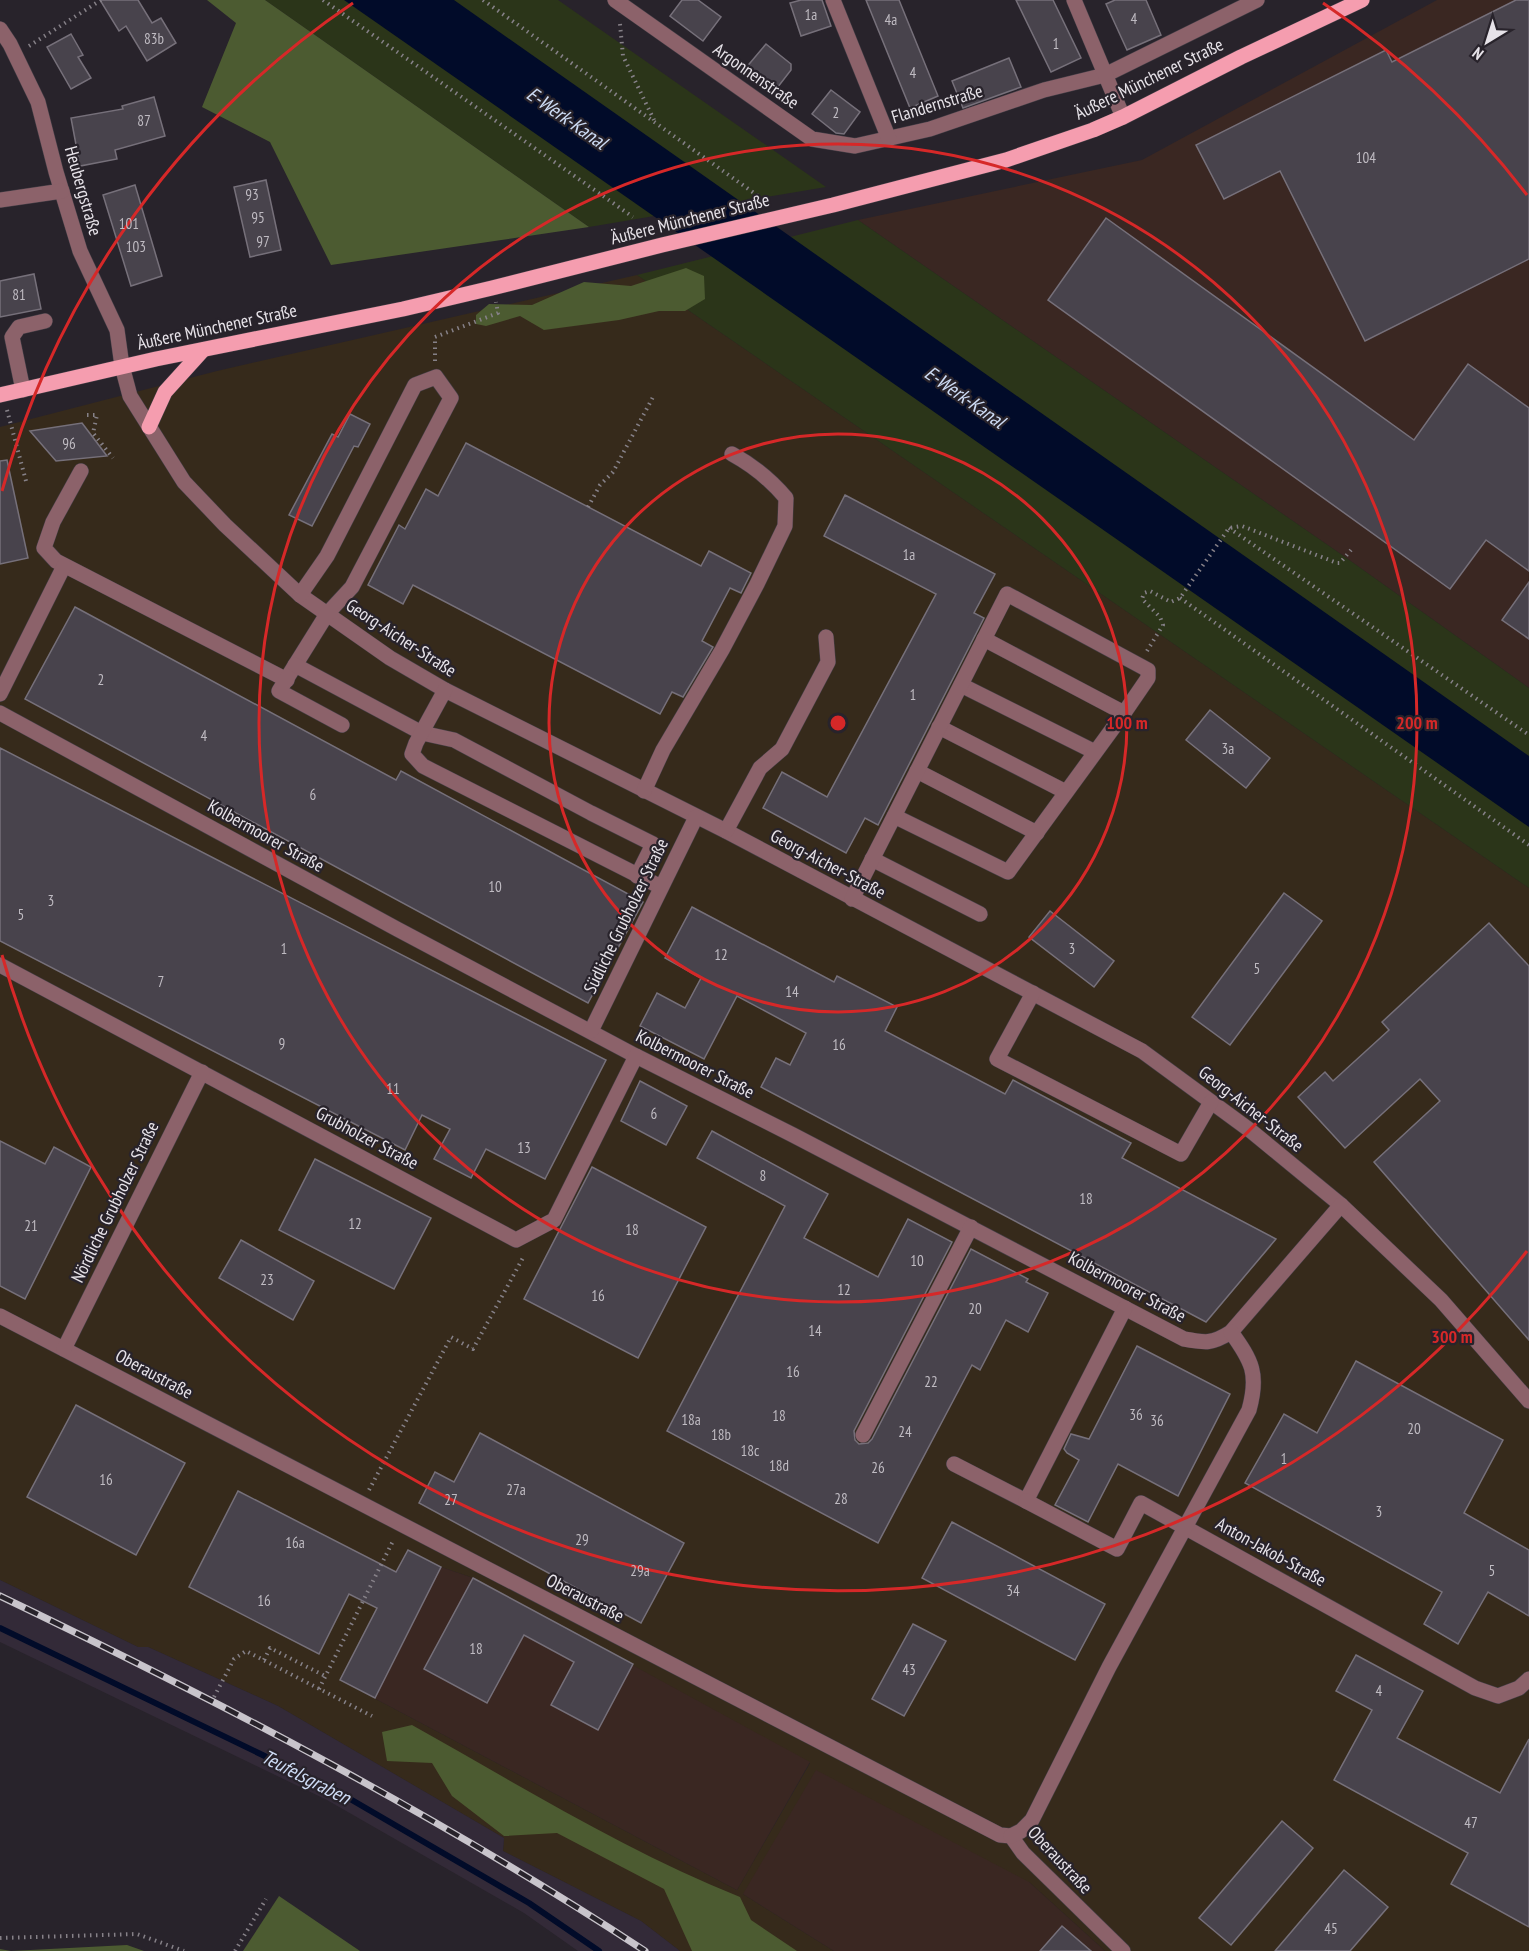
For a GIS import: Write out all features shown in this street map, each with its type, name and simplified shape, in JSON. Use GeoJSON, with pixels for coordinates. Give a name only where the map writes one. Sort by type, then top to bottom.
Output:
{"type":"FeatureCollection","features":[{"type":"Feature","properties":{"kind":"main road","name":"Äußere Münchener Straße"},"geometry":{"type":"LineString","coordinates":[[1,395],[122,366],[403,309],[845,202],[1006,160],[1123,117],[1241,57],[1362,0]]}},
{"type":"Feature","properties":{"kind":"main road"},"geometry":{"type":"LineString","coordinates":[[150,427],[165,392],[202,350]]}},
{"type":"Feature","properties":{"kind":"street","name":"Flandernstraße"},"geometry":{"type":"LineString","coordinates":[[833,0],[889,139],[930,129],[1044,90],[1105,75],[1257,0]]}},
{"type":"Feature","properties":{"kind":"street"},"geometry":{"type":"LineString","coordinates":[[1074,0],[1123,117]]}},
{"type":"Feature","properties":{"kind":"street","name":"Argonnenstraße"},"geometry":{"type":"LineString","coordinates":[[616,2],[812,139],[855,146],[889,139]]}},
{"type":"Feature","properties":{"kind":"street","name":"Heubergstraße"},"geometry":{"type":"LineString","coordinates":[[0,29],[16,55],[38,102],[80,251],[117,330],[122,366]]}},
{"type":"Feature","properties":{"kind":"street"},"geometry":{"type":"LineString","coordinates":[[0,200],[62,191]]}},
{"type":"Feature","properties":{"kind":"street"},"geometry":{"type":"LineString","coordinates":[[23,390],[12,337],[19,327],[45,321]]}},
{"type":"Feature","properties":{"kind":"street","name":"Georg-Aicher-Straße"},"geometry":{"type":"LineString","coordinates":[[122,366],[130,396],[184,482],[225,525],[300,595],[390,658],[445,690],[726,831],[1142,1052],[1251,1131],[1341,1205],[1441,1300],[1529,1401]]}},
{"type":"Feature","properties":{"kind":"street"},"geometry":{"type":"LineString","coordinates":[[300,595],[327,556],[415,386],[436,377],[451,398],[352,587],[327,614],[279,691],[342,724]]}},
{"type":"Feature","properties":{"kind":"street"},"geometry":{"type":"LineString","coordinates":[[644,791],[663,750],[727,641],[785,526],[786,498],[754,466],[732,454]]}},
{"type":"Feature","properties":{"kind":"street"},"geometry":{"type":"LineString","coordinates":[[81,471],[53,522],[44,548],[56,561],[287,680]]}},
{"type":"Feature","properties":{"kind":"street"},"geometry":{"type":"LineString","coordinates":[[0,694],[64,566]]}},
{"type":"Feature","properties":{"kind":"street"},"geometry":{"type":"LineString","coordinates":[[852,899],[939,727],[1007,594],[1148,670],[1148,678],[1124,713],[1008,872],[894,816]]}},
{"type":"Feature","properties":{"kind":"street"},"geometry":{"type":"LineString","coordinates":[[726,831],[760,768],[782,749],[828,662],[826,637]]}},
{"type":"Feature","properties":{"kind":"street"},"geometry":{"type":"LineString","coordinates":[[984,639],[1124,713]]}},
{"type":"Feature","properties":{"kind":"street"},"geometry":{"type":"LineString","coordinates":[[295,665],[422,733],[454,740],[653,844],[637,876]]}},
{"type":"Feature","properties":{"kind":"street"},"geometry":{"type":"LineString","coordinates":[[961,685],[1095,752]]}},
{"type":"Feature","properties":{"kind":"street"},"geometry":{"type":"LineString","coordinates":[[445,690],[412,754],[423,766],[661,887]]}},
{"type":"Feature","properties":{"kind":"street","name":"Kolbermoorer Straße"},"geometry":{"type":"LineString","coordinates":[[0,713],[387,924],[636,1056],[1184,1339],[1205,1343],[1217,1340],[1231,1332],[1341,1205]]}},
{"type":"Feature","properties":{"kind":"street"},"geometry":{"type":"LineString","coordinates":[[939,727],[1066,792]]}},
{"type":"Feature","properties":{"kind":"street"},"geometry":{"type":"LineString","coordinates":[[917,771],[1037,833]]}},
{"type":"Feature","properties":{"kind":"street","name":"Südliche Grubholzer Straße"},"geometry":{"type":"LineString","coordinates":[[591,1031],[696,817]]}},
{"type":"Feature","properties":{"kind":"street"},"geometry":{"type":"LineString","coordinates":[[872,859],[980,914]]}},
{"type":"Feature","properties":{"kind":"street","name":"Grubholzer Straße"},"geometry":{"type":"LineString","coordinates":[[0,965],[516,1240],[554,1220],[636,1056]]}},
{"type":"Feature","properties":{"kind":"street"},"geometry":{"type":"LineString","coordinates":[[1034,993],[997,1059],[1181,1154],[1211,1102]]}},
{"type":"Feature","properties":{"kind":"street","name":"Nördliche Grubholzer Straße"},"geometry":{"type":"LineString","coordinates":[[64,1349],[202,1072]]}},
{"type":"Feature","properties":{"kind":"street"},"geometry":{"type":"LineString","coordinates":[[863,1435],[971,1227]]}},
{"type":"Feature","properties":{"kind":"street"},"geometry":{"type":"LineString","coordinates":[[1026,1501],[1125,1308]]}},
{"type":"Feature","properties":{"kind":"street","name":"Oberaustraße"},"geometry":{"type":"LineString","coordinates":[[0,1316],[1000,1834],[1011,1836],[1023,1853],[1122,1951]]}},
{"type":"Feature","properties":{"kind":"street","name":"Anton-Jakob-Straße"},"geometry":{"type":"LineString","coordinates":[[1231,1332],[1245,1351],[1252,1369],[1254,1389],[1249,1410],[1185,1527],[1475,1688],[1498,1696],[1519,1688],[1529,1679]]}},
{"type":"Feature","properties":{"kind":"street"},"geometry":{"type":"LineString","coordinates":[[954,1464],[1117,1549],[1141,1503],[1185,1527],[1109,1667],[1032,1820],[1021,1832],[1011,1836]]}},
{"type":"Feature","properties":{"kind":"path"},"geometry":{"type":"LineString","coordinates":[[16,55],[101,0]]}},
{"type":"Feature","properties":{"kind":"path"},"geometry":{"type":"LineString","coordinates":[[323,0],[633,217]]}},
{"type":"Feature","properties":{"kind":"path"},"geometry":{"type":"LineString","coordinates":[[483,0],[786,215]]}},
{"type":"Feature","properties":{"kind":"path"},"geometry":{"type":"LineString","coordinates":[[616,2],[623,56],[654,121]]}},
{"type":"Feature","properties":{"kind":"path"},"geometry":{"type":"LineString","coordinates":[[436,377],[435,337],[498,313],[492,288]]}},
{"type":"Feature","properties":{"kind":"path"},"geometry":{"type":"LineString","coordinates":[[1,395],[26,481]]}},
{"type":"Feature","properties":{"kind":"path"},"geometry":{"type":"LineString","coordinates":[[588,507],[600,484],[614,472],[653,397]]}},
{"type":"Feature","properties":{"kind":"path"},"geometry":{"type":"LineString","coordinates":[[87,415],[96,415],[93,433],[113,458]]}},
{"type":"Feature","properties":{"kind":"path"},"geometry":{"type":"LineString","coordinates":[[1152,642],[1163,625],[1160,617],[1142,599],[1144,593],[1150,591],[1171,602],[1180,598],[1229,528],[1242,526],[1337,564],[1351,550]]}},
{"type":"Feature","properties":{"kind":"path"},"geometry":{"type":"LineString","coordinates":[[1229,528],[1529,735]]}},
{"type":"Feature","properties":{"kind":"path"},"geometry":{"type":"LineString","coordinates":[[1180,598],[1529,845]]}},
{"type":"Feature","properties":{"kind":"path"},"geometry":{"type":"LineString","coordinates":[[362,1504],[451,1337],[472,1349],[539,1228]]}},
{"type":"Feature","properties":{"kind":"path"},"geometry":{"type":"LineString","coordinates":[[319,1689],[401,1525]]}},
{"type":"Feature","properties":{"kind":"path"},"geometry":{"type":"LineString","coordinates":[[264,1660],[270,1648],[325,1676]]}},
{"type":"Feature","properties":{"kind":"path"},"geometry":{"type":"LineString","coordinates":[[214,1696],[234,1659],[246,1651],[372,1716]]}},
{"type":"Feature","properties":{"kind":"path"},"geometry":{"type":"LineString","coordinates":[[235,1951],[266,1899]]}},
{"type":"Feature","properties":{"kind":"path"},"geometry":{"type":"LineString","coordinates":[[0,1938],[137,1934],[184,1951]]}},
{"type":"Feature","properties":{"kind":"shaded area"},"geometry":{"type":"Polygon","coordinates":[[[1437,0],[1529,0],[1529,688],[1345,557],[858,220],[1142,160],[1437,0]]]}},
{"type":"Feature","properties":{"kind":"shaded area"},"geometry":{"type":"Polygon","coordinates":[[[637,275],[1529,888],[1529,1951],[1105,1951],[1029,1882],[743,1894],[834,1951],[680,1951],[641,1921],[503,1851],[504,1838],[278,1706],[148,1647],[138,1647],[0,1580],[0,427],[217,371],[637,275]],[[408,1550],[340,1680],[737,1890],[810,1763],[473,1578],[441,1567],[408,1550]]]}},
{"type":"Feature","properties":{"kind":"shaded area"},"geometry":{"type":"Polygon","coordinates":[[[408,1550],[441,1567],[473,1578],[810,1762],[737,1890],[340,1680],[408,1550]]]}},
{"type":"Feature","properties":{"kind":"shaded area"},"geometry":{"type":"Polygon","coordinates":[[[0,1580],[138,1647],[148,1647],[278,1706],[504,1838],[503,1851],[641,1921],[680,1951],[578,1951],[524,1913],[327,1800],[0,1642],[0,1580]]]}},
{"type":"Feature","properties":{"kind":"shaded area"},"geometry":{"type":"Polygon","coordinates":[[[816,1770],[1029,1882],[1105,1951],[834,1951],[743,1894],[816,1770]]]}},
{"type":"Feature","properties":{"kind":"green space"},"geometry":{"type":"Polygon","coordinates":[[[207,0],[265,0],[589,227],[331,265],[270,142],[202,107],[236,23],[207,0]]]}},
{"type":"Feature","properties":{"kind":"green space"},"geometry":{"type":"Polygon","coordinates":[[[265,0],[558,0],[826,187],[589,227],[265,0]]]}},
{"type":"Feature","properties":{"kind":"green space"},"geometry":{"type":"Polygon","coordinates":[[[858,220],[1345,557],[1529,688],[1529,888],[637,275],[858,220]]]}},
{"type":"Feature","properties":{"kind":"green space"},"geometry":{"type":"Polygon","coordinates":[[[686,268],[704,276],[705,299],[685,311],[659,311],[619,320],[544,330],[520,316],[486,326],[476,324],[476,315],[489,304],[532,305],[584,282],[631,286],[686,268]]]}},
{"type":"Feature","properties":{"kind":"green space"},"geometry":{"type":"Polygon","coordinates":[[[412,1725],[614,1838],[740,1897],[751,1920],[797,1951],[692,1951],[664,1889],[557,1833],[504,1836],[452,1796],[432,1763],[387,1761],[382,1732],[412,1725]]]}},
{"type":"Feature","properties":{"kind":"green space"},"geometry":{"type":"Polygon","coordinates":[[[279,1896],[360,1951],[243,1951],[279,1896]]]}},
{"type":"Feature","properties":{"kind":"green space"},"geometry":{"type":"Polygon","coordinates":[[[127,1945],[144,1951],[11,1951],[127,1945]]]}},
{"type":"Feature","properties":{"kind":"water","name":"E-Werk-Kanal"},"geometry":{"type":"Polygon","coordinates":[[[344,0],[454,0],[1529,756],[1529,827],[344,0]]]}},
{"type":"Feature","properties":{"kind":"building"},"geometry":{"type":"Polygon","coordinates":[[[100,0],[138,0],[152,23],[161,18],[176,43],[147,61],[126,26],[119,31],[100,0]]]}},
{"type":"Feature","properties":{"kind":"building"},"geometry":{"type":"Polygon","coordinates":[[[682,0],[698,0],[721,17],[703,41],[670,16],[682,0]]]}},
{"type":"Feature","properties":{"kind":"building"},"geometry":{"type":"Polygon","coordinates":[[[801,0],[822,0],[831,26],[801,36],[790,3],[801,0]]]}},
{"type":"Feature","properties":{"kind":"building"},"geometry":{"type":"Polygon","coordinates":[[[866,0],[899,0],[938,96],[910,108],[866,0]]]}},
{"type":"Feature","properties":{"kind":"building"},"geometry":{"type":"Polygon","coordinates":[[[1016,0],[1053,0],[1081,58],[1051,72],[1016,0]]]}},
{"type":"Feature","properties":{"kind":"building"},"geometry":{"type":"Polygon","coordinates":[[[1115,0],[1146,0],[1161,35],[1127,50],[1106,4],[1115,0]]]}},
{"type":"Feature","properties":{"kind":"building"},"geometry":{"type":"Polygon","coordinates":[[[1516,0],[1529,0],[1529,259],[1365,341],[1280,171],[1224,199],[1196,145],[1386,50],[1392,62],[1516,0]]]}},
{"type":"Feature","properties":{"kind":"building"},"geometry":{"type":"Polygon","coordinates":[[[71,34],[83,55],[78,57],[91,78],[71,89],[47,47],[71,34]]]}},
{"type":"Feature","properties":{"kind":"building"},"geometry":{"type":"Polygon","coordinates":[[[766,44],[791,64],[791,70],[774,92],[745,69],[766,44]]]}},
{"type":"Feature","properties":{"kind":"building"},"geometry":{"type":"Polygon","coordinates":[[[1009,58],[1021,87],[963,108],[952,81],[1009,58]]]}},
{"type":"Feature","properties":{"kind":"building"},"geometry":{"type":"Polygon","coordinates":[[[831,90],[860,112],[844,134],[836,133],[812,114],[831,90]]]}},
{"type":"Feature","properties":{"kind":"building"},"geometry":{"type":"Polygon","coordinates":[[[154,97],[165,136],[115,150],[117,159],[80,166],[71,118],[123,109],[122,106],[154,97]]]}},
{"type":"Feature","properties":{"kind":"building"},"geometry":{"type":"Polygon","coordinates":[[[266,180],[281,250],[250,257],[234,187],[266,180]]]}},
{"type":"Feature","properties":{"kind":"building"},"geometry":{"type":"Polygon","coordinates":[[[135,185],[162,276],[131,286],[103,195],[135,185]]]}},
{"type":"Feature","properties":{"kind":"building"},"geometry":{"type":"Polygon","coordinates":[[[1106,218],[1414,440],[1468,364],[1529,408],[1529,571],[1486,540],[1450,589],[1048,300],[1106,218]]]}},
{"type":"Feature","properties":{"kind":"building"},"geometry":{"type":"Polygon","coordinates":[[[34,274],[41,309],[0,317],[0,281],[34,274]]]}},
{"type":"Feature","properties":{"kind":"building"},"geometry":{"type":"Polygon","coordinates":[[[350,414],[370,424],[358,447],[354,446],[312,526],[289,515],[332,434],[338,437],[350,414]]]}},
{"type":"Feature","properties":{"kind":"building"},"geometry":{"type":"Polygon","coordinates":[[[82,423],[107,456],[56,461],[30,431],[82,423]]]}},
{"type":"Feature","properties":{"kind":"building"},"geometry":{"type":"Polygon","coordinates":[[[466,443],[701,566],[709,551],[751,573],[741,593],[730,588],[702,641],[713,647],[683,697],[672,692],[660,714],[413,585],[403,604],[368,585],[399,525],[405,529],[426,489],[438,496],[466,443]]]}},
{"type":"Feature","properties":{"kind":"building"},"geometry":{"type":"Polygon","coordinates":[[[7,460],[28,558],[0,564],[0,461],[7,460]]]}},
{"type":"Feature","properties":{"kind":"building"},"geometry":{"type":"Polygon","coordinates":[[[845,495],[995,574],[974,613],[984,618],[878,825],[865,818],[846,853],[763,808],[782,772],[827,797],[936,594],[824,536],[845,495]]]}},
{"type":"Feature","properties":{"kind":"building"},"geometry":{"type":"Polygon","coordinates":[[[1529,582],[1529,639],[1502,620],[1529,582]]]}},
{"type":"Feature","properties":{"kind":"building"},"geometry":{"type":"Polygon","coordinates":[[[75,607],[396,780],[401,771],[643,902],[588,1003],[25,699],[75,607]]]}},
{"type":"Feature","properties":{"kind":"building"},"geometry":{"type":"Polygon","coordinates":[[[1210,710],[1270,758],[1246,788],[1186,740],[1210,710]]]}},
{"type":"Feature","properties":{"kind":"building"},"geometry":{"type":"Polygon","coordinates":[[[0,748],[606,1060],[545,1179],[486,1149],[471,1178],[434,1159],[450,1129],[422,1115],[405,1150],[0,941],[0,748]]]}},
{"type":"Feature","properties":{"kind":"building"},"geometry":{"type":"Polygon","coordinates":[[[1284,893],[1322,921],[1230,1045],[1192,1017],[1284,893]]]}},
{"type":"Feature","properties":{"kind":"building"},"geometry":{"type":"Polygon","coordinates":[[[692,907],[834,982],[837,976],[897,1007],[885,1031],[1005,1094],[1013,1080],[1131,1143],[1122,1158],[1276,1239],[1206,1322],[761,1087],[776,1058],[790,1065],[806,1033],[737,996],[704,1059],[640,1026],[657,993],[685,1008],[701,978],[665,958],[692,907]]]}},
{"type":"Feature","properties":{"kind":"building"},"geometry":{"type":"Polygon","coordinates":[[[1050,911],[1114,961],[1094,987],[1029,937],[1050,911]]]}},
{"type":"Feature","properties":{"kind":"building"},"geometry":{"type":"Polygon","coordinates":[[[1489,923],[1529,966],[1529,1340],[1374,1162],[1440,1101],[1420,1079],[1345,1148],[1298,1097],[1325,1072],[1333,1081],[1389,1030],[1382,1022],[1489,923]]]}},
{"type":"Feature","properties":{"kind":"building"},"geometry":{"type":"Polygon","coordinates":[[[640,1081],[687,1106],[666,1145],[621,1121],[640,1081]]]}},
{"type":"Feature","properties":{"kind":"building"},"geometry":{"type":"Polygon","coordinates":[[[712,1131],[828,1194],[804,1238],[878,1277],[908,1219],[952,1242],[854,1431],[855,1440],[859,1444],[868,1443],[872,1439],[971,1249],[1028,1279],[1026,1282],[1048,1293],[1028,1332],[1006,1320],[980,1370],[972,1365],[878,1543],[667,1431],[785,1206],[697,1158],[712,1131]]]}},
{"type":"Feature","properties":{"kind":"building"},"geometry":{"type":"Polygon","coordinates":[[[0,1141],[45,1164],[54,1147],[91,1167],[25,1299],[0,1286],[0,1141]]]}},
{"type":"Feature","properties":{"kind":"building"},"geometry":{"type":"Polygon","coordinates":[[[315,1159],[431,1218],[394,1289],[279,1230],[315,1159]]]}},
{"type":"Feature","properties":{"kind":"building"},"geometry":{"type":"Polygon","coordinates":[[[592,1167],[706,1227],[638,1358],[524,1299],[592,1167]]]}},
{"type":"Feature","properties":{"kind":"building"},"geometry":{"type":"Polygon","coordinates":[[[241,1240],[314,1281],[293,1320],[219,1278],[241,1240]]]}},
{"type":"Feature","properties":{"kind":"building"},"geometry":{"type":"Polygon","coordinates":[[[1137,1346],[1230,1394],[1178,1496],[1118,1464],[1088,1522],[1055,1505],[1079,1460],[1064,1449],[1071,1434],[1089,1439],[1137,1346]]]}},
{"type":"Feature","properties":{"kind":"building"},"geometry":{"type":"Polygon","coordinates":[[[1356,1361],[1503,1440],[1464,1513],[1529,1550],[1529,1616],[1488,1592],[1458,1644],[1424,1624],[1442,1592],[1245,1483],[1284,1414],[1317,1433],[1356,1361]]]}},
{"type":"Feature","properties":{"kind":"building"},"geometry":{"type":"Polygon","coordinates":[[[76,1405],[185,1463],[136,1555],[27,1497],[76,1405]]]}},
{"type":"Feature","properties":{"kind":"building"},"geometry":{"type":"Polygon","coordinates":[[[480,1433],[684,1543],[641,1623],[419,1503],[435,1472],[454,1482],[480,1433]]]}},
{"type":"Feature","properties":{"kind":"building"},"geometry":{"type":"Polygon","coordinates":[[[238,1491],[396,1572],[408,1550],[441,1567],[375,1698],[340,1680],[377,1608],[349,1594],[319,1654],[189,1587],[238,1491]]]}},
{"type":"Feature","properties":{"kind":"building"},"geometry":{"type":"Polygon","coordinates":[[[952,1522],[1105,1604],[1075,1660],[922,1578],[952,1522]]]}},
{"type":"Feature","properties":{"kind":"building"},"geometry":{"type":"Polygon","coordinates":[[[473,1578],[633,1664],[598,1730],[551,1705],[574,1662],[524,1635],[487,1703],[424,1669],[473,1578]]]}},
{"type":"Feature","properties":{"kind":"building"},"geometry":{"type":"Polygon","coordinates":[[[913,1624],[946,1641],[904,1716],[872,1699],[913,1624]]]}},
{"type":"Feature","properties":{"kind":"building"},"geometry":{"type":"Polygon","coordinates":[[[1356,1655],[1423,1691],[1397,1738],[1500,1793],[1529,1739],[1529,1927],[1451,1884],[1468,1853],[1334,1780],[1372,1710],[1336,1691],[1356,1655]]]}},
{"type":"Feature","properties":{"kind":"building"},"geometry":{"type":"Polygon","coordinates":[[[1282,1821],[1313,1848],[1231,1945],[1199,1918],[1282,1821]]]}},
{"type":"Feature","properties":{"kind":"building"},"geometry":{"type":"Polygon","coordinates":[[[1344,1870],[1388,1907],[1350,1951],[1275,1951],[1344,1870]]]}},
{"type":"Feature","properties":{"kind":"building"},"geometry":{"type":"Polygon","coordinates":[[[1062,1926],[1091,1951],[1040,1951],[1062,1926]]]}},
{"type":"Feature","properties":{"kind":"waterway","name":"Teufelsgraben"},"geometry":{"type":"LineString","coordinates":[[0,1628],[333,1789],[529,1903],[599,1951]]}},
{"type":"Feature","properties":{"kind":"railway"},"geometry":{"type":"LineString","coordinates":[[0,1596],[247,1719],[409,1807],[567,1901],[645,1951]]}}]}
